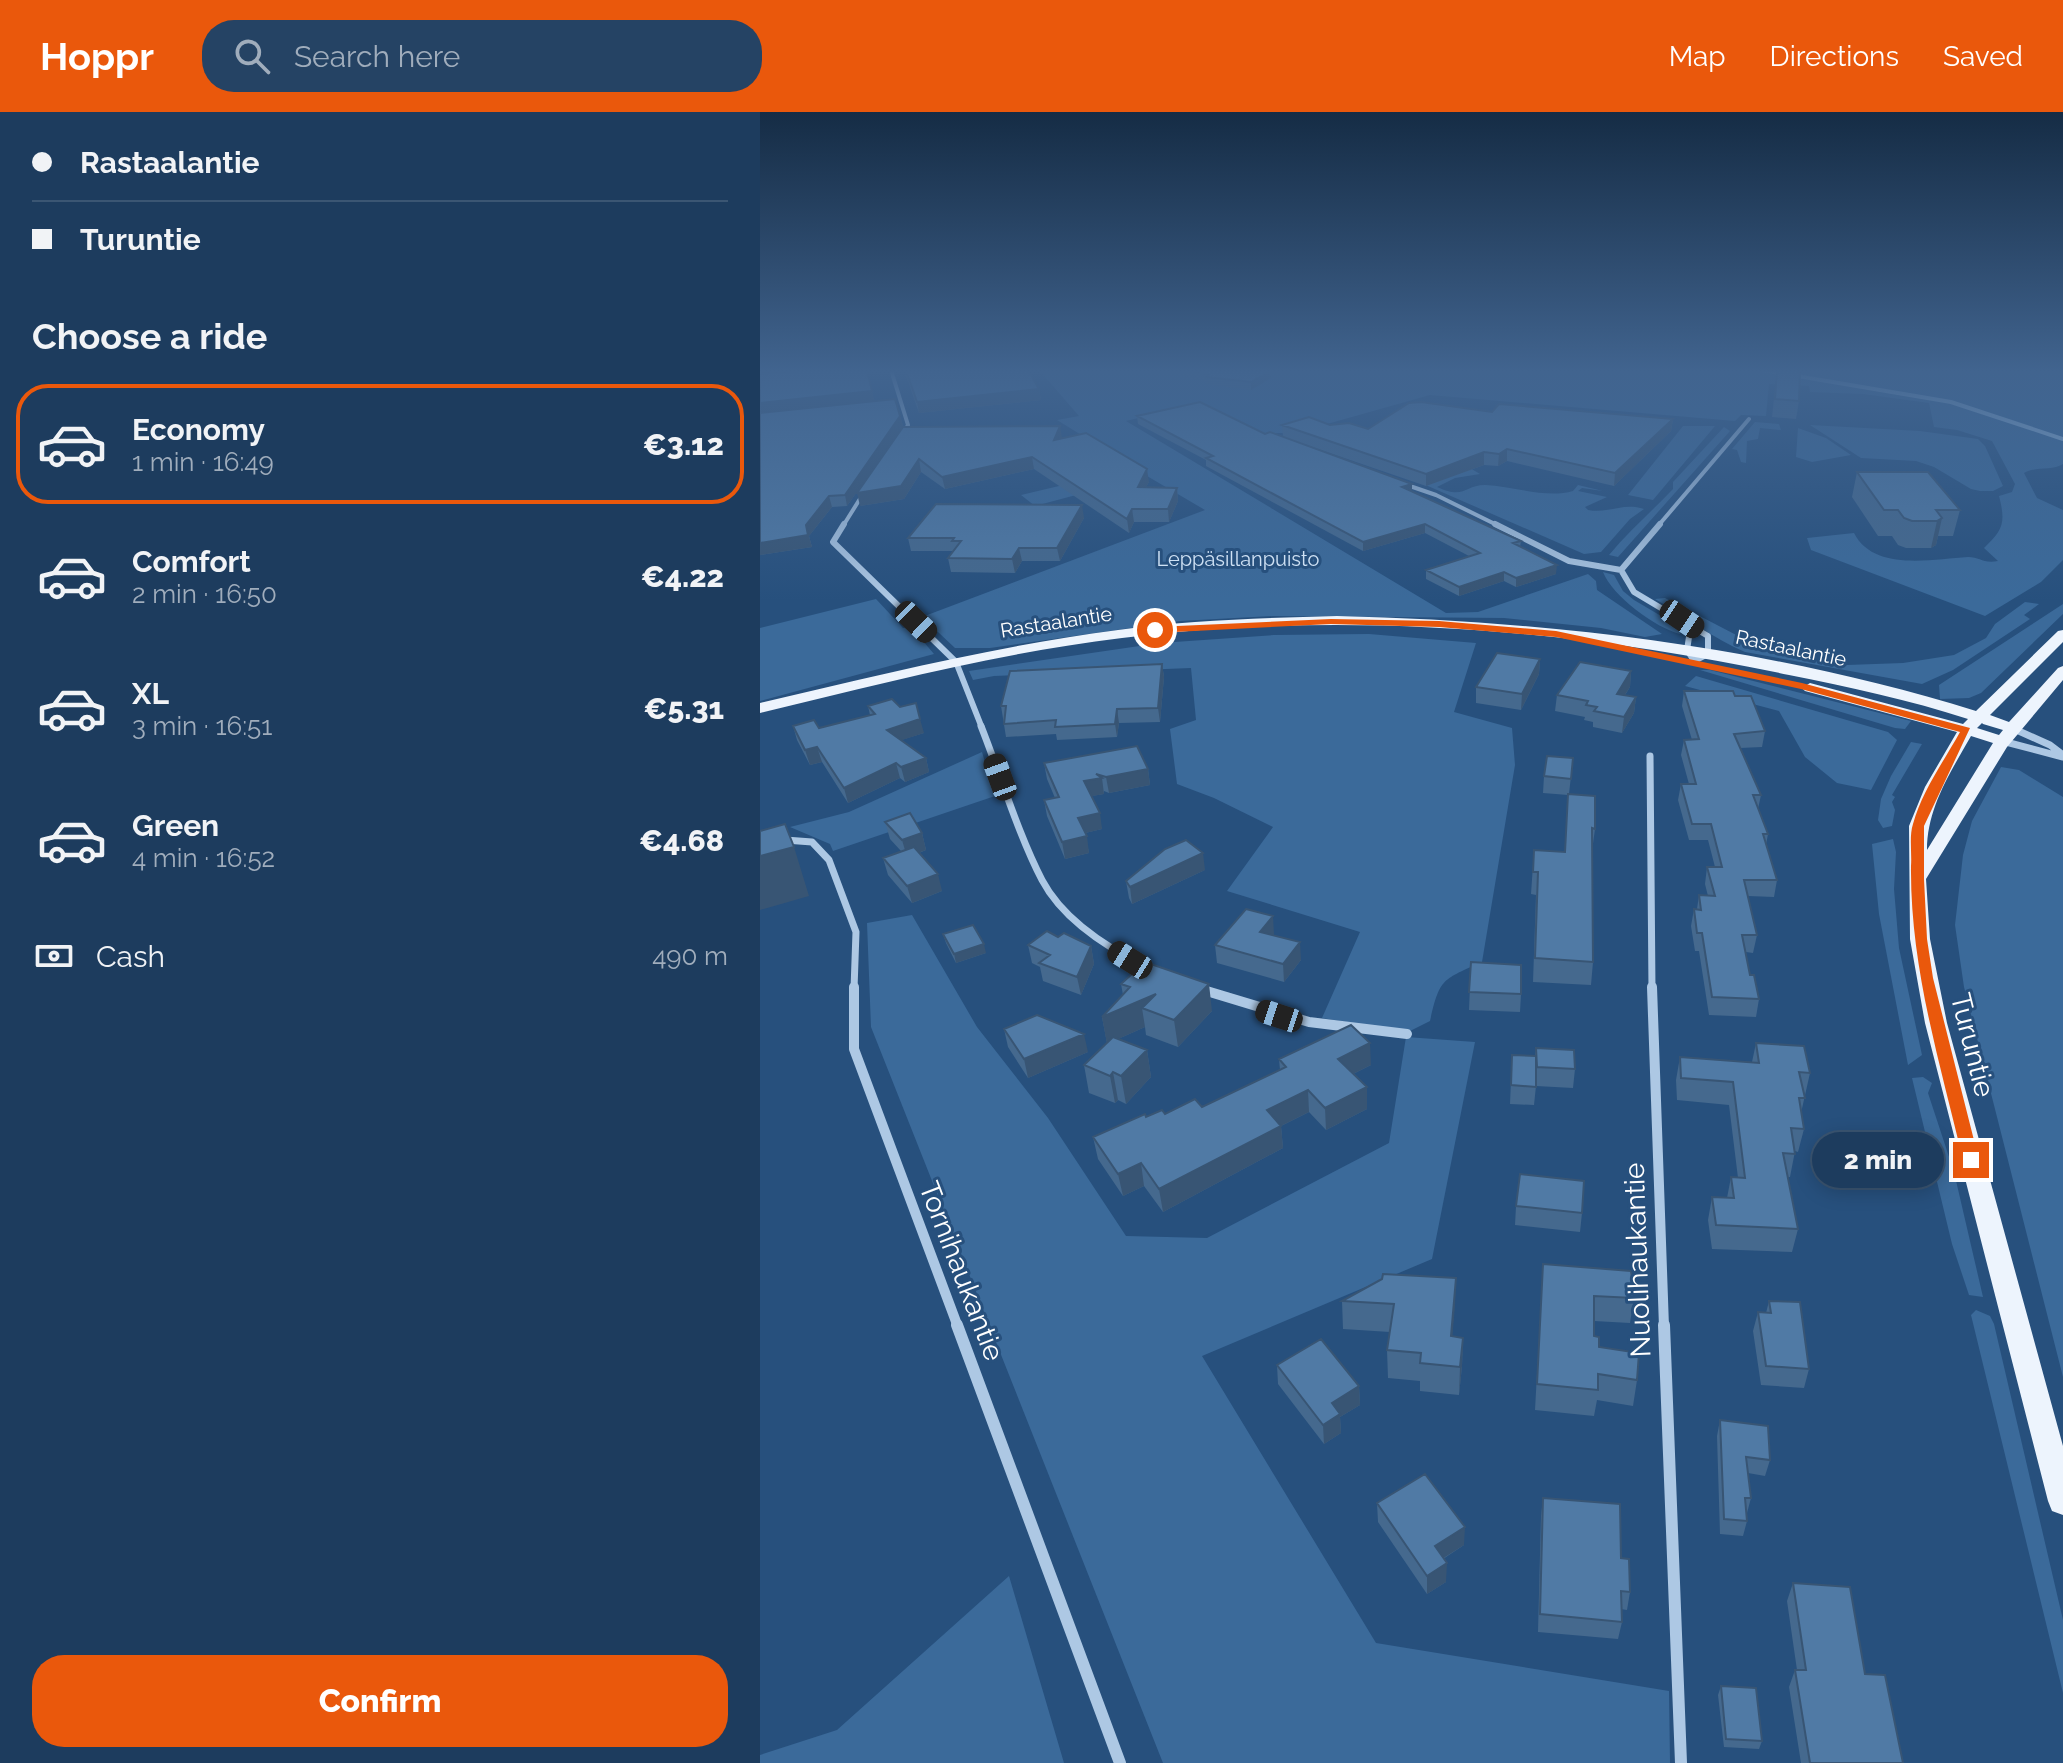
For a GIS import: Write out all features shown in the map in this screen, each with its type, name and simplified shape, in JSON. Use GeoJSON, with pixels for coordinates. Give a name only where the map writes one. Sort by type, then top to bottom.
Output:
{"type":"FeatureCollection","features":[{"type":"Feature","properties":{"kind":"main road","name":"Rastaalantie"},"geometry":{"type":"LineString","coordinates":[[760,708],[956,662],[1098,637],[1230,624],[1384,622],[1556,634],[1696,655],[1931,702],[1972,723],[2007,735]]}},
{"type":"Feature","properties":{"kind":"main road","name":"Turuntie"},"geometry":{"type":"LineString","coordinates":[[2063,634],[1972,723],[1934,787],[1918,826],[1917,879],[1920,939],[1936,1023],[2063,1501]]}},
{"type":"Feature","properties":{"kind":"main road"},"geometry":{"type":"LineString","coordinates":[[1917,879],[1945,840],[1964,802],[2007,735],[2063,671]]}},
{"type":"Feature","properties":{"kind":"street"},"geometry":{"type":"LineString","coordinates":[[1621,570],[1725,447]]}},
{"type":"Feature","properties":{"kind":"street"},"geometry":{"type":"LineString","coordinates":[[1397,482],[1436,495],[1569,561],[1621,570],[1634,592],[1696,628],[1710,641],[1696,655],[1689,637],[1696,628]]}},
{"type":"Feature","properties":{"kind":"street"},"geometry":{"type":"LineString","coordinates":[[868,486],[833,537],[833,542],[956,662],[1043,882],[1063,909],[1102,942],[1130,960],[1160,973]]}},
{"type":"Feature","properties":{"kind":"street"},"geometry":{"type":"LineString","coordinates":[[2007,735],[2063,756]]}},
{"type":"Feature","properties":{"kind":"street"},"geometry":{"type":"LineString","coordinates":[[2007,735],[2050,745],[2063,756]]}},
{"type":"Feature","properties":{"kind":"street","name":"Nuolihaukantie"},"geometry":{"type":"LineString","coordinates":[[1650,756],[1653,1051],[1681,1763]]}},
{"type":"Feature","properties":{"kind":"street","name":"Tornihaukantie"},"geometry":{"type":"LineString","coordinates":[[760,838],[798,840],[820,847],[829,860],[854,920],[854,1049],[1120,1763]]}},
{"type":"Feature","properties":{"kind":"street"},"geometry":{"type":"LineString","coordinates":[[1191,986],[1309,1022],[1407,1034]]}},
{"type":"Feature","properties":{"kind":"green space","name":"Leppäsillanpuisto"},"geometry":{"type":"Polygon","coordinates":[[[1101,447],[1169,447],[1446,613],[1478,612],[1588,574],[1596,581],[1597,590],[1662,634],[1645,637],[1601,628],[1504,618],[1273,616],[1180,621],[990,648],[955,648],[922,617],[1205,510],[1147,476],[1035,506],[1021,495],[1135,468],[1101,447]]]}},
{"type":"Feature","properties":{"kind":"green space"},"geometry":{"type":"Polygon","coordinates":[[[1666,447],[1697,447],[1653,500],[1628,495],[1666,447]]]}},
{"type":"Feature","properties":{"kind":"green space"},"geometry":{"type":"Polygon","coordinates":[[[1705,447],[1716,447],[1618,557],[1609,555],[1673,489],[1673,482],[1705,447]]]}},
{"type":"Feature","properties":{"kind":"green space"},"geometry":{"type":"Polygon","coordinates":[[[1747,447],[1746,463],[1741,462],[1737,450],[1732,449],[1747,447]]]}},
{"type":"Feature","properties":{"kind":"green space"},"geometry":{"type":"Polygon","coordinates":[[[1797,447],[1839,447],[1851,455],[1812,462],[1796,457],[1797,447]]]}},
{"type":"Feature","properties":{"kind":"green space"},"geometry":{"type":"Polygon","coordinates":[[[1844,447],[1985,447],[2003,486],[1993,491],[1980,491],[1916,461],[1861,458],[1844,447]]]}},
{"type":"Feature","properties":{"kind":"green space","name":"Leppäsillanpuisto"},"geometry":{"type":"Polygon","coordinates":[[[1995,447],[2063,447],[2063,464],[2024,473],[2037,498],[2063,510],[2063,560],[2041,582],[1985,616],[1811,550],[1807,538],[1854,533],[1863,545],[1889,558],[1921,561],[1968,557],[1998,561],[1984,548],[2001,525],[1999,496],[2012,492],[2015,484],[1995,447]]]}},
{"type":"Feature","properties":{"kind":"green space"},"geometry":{"type":"Polygon","coordinates":[[[1470,468],[1480,474],[1455,478],[1437,487],[1459,492],[1485,485],[1552,494],[1573,491],[1578,485],[1603,491],[1582,488],[1578,491],[1607,497],[1585,507],[1588,510],[1644,509],[1630,519],[1601,552],[1584,554],[1421,483],[1470,468]]]}},
{"type":"Feature","properties":{"kind":"green space"},"geometry":{"type":"Polygon","coordinates":[[[1603,572],[1614,575],[1623,591],[1681,629],[1680,634],[1636,610],[1615,591],[1603,572]]]}},
{"type":"Feature","properties":{"kind":"green space"},"geometry":{"type":"Polygon","coordinates":[[[1665,598],[1769,652],[1847,665],[1903,663],[1954,655],[1986,638],[1995,624],[2025,602],[2039,604],[2024,615],[2030,619],[1953,670],[1922,684],[1745,652],[1655,599],[1665,598]]]}},
{"type":"Feature","properties":{"kind":"green space"},"geometry":{"type":"Polygon","coordinates":[[[876,599],[903,628],[911,627],[934,654],[760,701],[760,628],[876,599]]]}},
{"type":"Feature","properties":{"kind":"green space"},"geometry":{"type":"Polygon","coordinates":[[[2063,604],[2063,614],[1981,693],[1969,698],[1940,699],[1939,685],[2063,604]]]}},
{"type":"Feature","properties":{"kind":"green space"},"geometry":{"type":"Polygon","coordinates":[[[1369,634],[1476,643],[1454,712],[1512,728],[1515,765],[1482,962],[1445,982],[1440,988],[1430,1021],[1408,1032],[1322,1018],[1360,932],[1227,891],[1273,827],[1177,784],[1170,729],[1196,720],[1191,668],[994,676],[973,680],[969,671],[1160,643],[1274,635],[1369,634]]]}},
{"type":"Feature","properties":{"kind":"green space"},"geometry":{"type":"Polygon","coordinates":[[[1700,670],[1911,721],[1905,729],[1895,728],[1700,670]]]}},
{"type":"Feature","properties":{"kind":"green space"},"geometry":{"type":"Polygon","coordinates":[[[1696,676],[1888,732],[1897,740],[1871,790],[1837,783],[1805,757],[1779,711],[1685,686],[1696,676]]]}},
{"type":"Feature","properties":{"kind":"green space"},"geometry":{"type":"Polygon","coordinates":[[[1911,742],[1922,744],[1892,795],[1895,797],[1892,802],[1895,810],[1892,826],[1883,828],[1878,820],[1881,799],[1911,742]]]}},
{"type":"Feature","properties":{"kind":"green space"},"geometry":{"type":"Polygon","coordinates":[[[982,752],[995,796],[833,851],[830,844],[790,827],[849,812],[982,752]]]}},
{"type":"Feature","properties":{"kind":"green space"},"geometry":{"type":"Polygon","coordinates":[[[2001,767],[2019,770],[2063,797],[2063,1377],[1964,987],[1955,925],[1963,855],[1972,821],[2001,767]]]}},
{"type":"Feature","properties":{"kind":"green space"},"geometry":{"type":"Polygon","coordinates":[[[1893,839],[1899,948],[1922,1055],[1908,1065],[1879,914],[1872,844],[1893,839]]]}},
{"type":"Feature","properties":{"kind":"green space"},"geometry":{"type":"Polygon","coordinates":[[[912,915],[977,1027],[1048,1118],[1126,1236],[1207,1238],[1389,1143],[1406,1037],[1475,1042],[1432,1259],[1202,1356],[1376,1643],[1669,1691],[1670,1763],[1163,1763],[871,1027],[867,923],[912,915]]]}},
{"type":"Feature","properties":{"kind":"green space"},"geometry":{"type":"Polygon","coordinates":[[[1923,1077],[1932,1083],[1928,1093],[1954,1172],[1983,1297],[1969,1295],[1952,1244],[1912,1078],[1923,1077]]]}},
{"type":"Feature","properties":{"kind":"green space"},"geometry":{"type":"Polygon","coordinates":[[[1976,1310],[1990,1316],[1994,1324],[2063,1620],[2063,1693],[1971,1315],[1976,1310]]]}},
{"type":"Feature","properties":{"kind":"green space"},"geometry":{"type":"Polygon","coordinates":[[[1009,1576],[1064,1763],[760,1763],[760,1755],[837,1730],[1009,1576]]]}},
{"type":"Feature","properties":{"kind":"building"},"geometry":{"type":"Polygon","coordinates":[[[760,447],[878,447],[845,495],[829,496],[806,525],[808,535],[760,543],[760,447]]]}},
{"type":"Feature","properties":{"kind":"building"},"geometry":{"type":"Polygon","coordinates":[[[889,447],[1110,447],[1147,469],[1138,487],[1177,488],[1168,509],[1132,509],[1127,519],[1032,457],[942,477],[919,459],[901,486],[857,493],[889,447]]]}},
{"type":"Feature","properties":{"kind":"building"},"geometry":{"type":"Polygon","coordinates":[[[1196,447],[1311,447],[1412,484],[1402,487],[1521,541],[1513,543],[1557,565],[1516,578],[1504,572],[1459,587],[1426,570],[1480,553],[1425,524],[1363,542],[1206,458],[1213,456],[1196,447]]]}},
{"type":"Feature","properties":{"kind":"building"},"geometry":{"type":"Polygon","coordinates":[[[1347,447],[1643,447],[1615,473],[1507,449],[1499,454],[1484,452],[1426,474],[1347,447]]]}},
{"type":"Feature","properties":{"kind":"building"},"geometry":{"type":"Polygon","coordinates":[[[1857,472],[1928,472],[1960,510],[1936,510],[1942,518],[1937,521],[1912,521],[1904,518],[1898,510],[1884,510],[1857,472]]]}},
{"type":"Feature","properties":{"kind":"building"},"geometry":{"type":"Polygon","coordinates":[[[936,504],[1082,505],[1057,548],[1019,548],[1012,559],[948,558],[961,541],[952,541],[954,538],[908,538],[936,504]]]}},
{"type":"Feature","properties":{"kind":"building"},"geometry":{"type":"Polygon","coordinates":[[[1497,653],[1540,659],[1522,694],[1476,687],[1497,653]]]}},
{"type":"Feature","properties":{"kind":"building"},"geometry":{"type":"Polygon","coordinates":[[[1580,662],[1631,671],[1617,694],[1636,697],[1624,717],[1594,711],[1597,707],[1586,705],[1588,701],[1557,695],[1580,662]]]}},
{"type":"Feature","properties":{"kind":"building"},"geometry":{"type":"Polygon","coordinates":[[[1162,664],[1158,708],[1117,709],[1115,724],[1055,727],[1056,720],[1004,724],[1006,706],[1001,706],[1010,671],[1162,664]]]}},
{"type":"Feature","properties":{"kind":"building"},"geometry":{"type":"Polygon","coordinates":[[[1684,691],[1733,691],[1735,696],[1751,696],[1765,731],[1734,734],[1761,795],[1753,795],[1768,834],[1763,834],[1777,880],[1744,880],[1757,935],[1742,935],[1750,975],[1754,975],[1759,999],[1712,997],[1702,933],[1697,933],[1694,909],[1701,910],[1699,895],[1715,896],[1707,867],[1722,867],[1711,824],[1692,824],[1681,784],[1696,784],[1684,740],[1699,739],[1684,691]]]}},
{"type":"Feature","properties":{"kind":"building"},"geometry":{"type":"Polygon","coordinates":[[[892,699],[900,707],[916,703],[920,719],[887,730],[926,758],[901,767],[896,763],[844,788],[817,747],[805,750],[793,726],[814,720],[819,728],[875,714],[868,706],[892,699]]]}},
{"type":"Feature","properties":{"kind":"building"},"geometry":{"type":"Polygon","coordinates":[[[1137,746],[1148,769],[1106,777],[1096,774],[1102,778],[1084,781],[1100,813],[1078,818],[1087,836],[1062,842],[1044,800],[1059,797],[1044,763],[1137,746]]]}},
{"type":"Feature","properties":{"kind":"building"},"geometry":{"type":"Polygon","coordinates":[[[1547,756],[1573,758],[1571,779],[1544,776],[1547,756]]]}},
{"type":"Feature","properties":{"kind":"building"},"geometry":{"type":"Polygon","coordinates":[[[1568,794],[1595,796],[1595,829],[1592,828],[1593,962],[1535,958],[1538,872],[1533,872],[1534,850],[1565,852],[1568,794]]]}},
{"type":"Feature","properties":{"kind":"building"},"geometry":{"type":"Polygon","coordinates":[[[910,813],[922,833],[902,840],[885,822],[910,813]]]}},
{"type":"Feature","properties":{"kind":"building"},"geometry":{"type":"Polygon","coordinates":[[[785,824],[794,847],[760,856],[760,831],[785,824]]]}},
{"type":"Feature","properties":{"kind":"building"},"geometry":{"type":"Polygon","coordinates":[[[1186,840],[1203,853],[1130,887],[1126,881],[1165,849],[1186,840]]]}},
{"type":"Feature","properties":{"kind":"building"},"geometry":{"type":"Polygon","coordinates":[[[914,847],[938,874],[907,886],[883,858],[914,847]]]}},
{"type":"Feature","properties":{"kind":"building"},"geometry":{"type":"Polygon","coordinates":[[[1246,909],[1273,916],[1260,932],[1300,942],[1283,964],[1215,945],[1246,909]]]}},
{"type":"Feature","properties":{"kind":"building"},"geometry":{"type":"Polygon","coordinates":[[[973,925],[984,944],[954,954],[943,934],[973,925]]]}},
{"type":"Feature","properties":{"kind":"building"},"geometry":{"type":"Polygon","coordinates":[[[1047,931],[1058,937],[1064,933],[1091,946],[1077,977],[1039,963],[1050,955],[1028,945],[1047,931]]]}},
{"type":"Feature","properties":{"kind":"building"},"geometry":{"type":"Polygon","coordinates":[[[1145,962],[1209,984],[1174,1020],[1142,1008],[1156,994],[1102,1017],[1130,987],[1121,984],[1145,962]]]}},
{"type":"Feature","properties":{"kind":"building"},"geometry":{"type":"Polygon","coordinates":[[[1471,962],[1521,965],[1521,994],[1469,992],[1471,962]]]}},
{"type":"Feature","properties":{"kind":"building"},"geometry":{"type":"Polygon","coordinates":[[[1037,1015],[1084,1034],[1024,1059],[1004,1029],[1037,1015]]]}},
{"type":"Feature","properties":{"kind":"building"},"geometry":{"type":"Polygon","coordinates":[[[1351,1025],[1370,1043],[1338,1059],[1367,1087],[1325,1108],[1308,1090],[1267,1110],[1281,1126],[1159,1189],[1141,1163],[1118,1174],[1093,1137],[1145,1114],[1146,1117],[1162,1110],[1165,1114],[1195,1099],[1202,1107],[1286,1067],[1279,1059],[1351,1025]]]}},
{"type":"Feature","properties":{"kind":"building"},"geometry":{"type":"Polygon","coordinates":[[[1113,1037],[1147,1050],[1121,1076],[1113,1072],[1110,1076],[1084,1065],[1113,1037]]]}},
{"type":"Feature","properties":{"kind":"building"},"geometry":{"type":"Polygon","coordinates":[[[1756,1043],[1804,1046],[1810,1073],[1799,1072],[1805,1098],[1799,1098],[1804,1129],[1791,1128],[1795,1154],[1783,1153],[1798,1229],[1716,1225],[1712,1197],[1734,1198],[1731,1177],[1745,1178],[1733,1082],[1681,1078],[1680,1057],[1759,1063],[1756,1043]]]}},
{"type":"Feature","properties":{"kind":"building"},"geometry":{"type":"Polygon","coordinates":[[[1536,1048],[1574,1050],[1575,1069],[1537,1067],[1536,1048]]]}},
{"type":"Feature","properties":{"kind":"building"},"geometry":{"type":"Polygon","coordinates":[[[1512,1055],[1536,1056],[1536,1087],[1511,1085],[1512,1055]]]}},
{"type":"Feature","properties":{"kind":"building"},"geometry":{"type":"Polygon","coordinates":[[[1520,1174],[1584,1181],[1582,1213],[1516,1206],[1520,1174]]]}},
{"type":"Feature","properties":{"kind":"building"},"geometry":{"type":"Polygon","coordinates":[[[1543,1264],[1631,1271],[1634,1298],[1594,1296],[1594,1336],[1599,1337],[1599,1347],[1639,1353],[1637,1380],[1598,1374],[1598,1390],[1537,1384],[1543,1264]]]}},
{"type":"Feature","properties":{"kind":"building"},"geometry":{"type":"Polygon","coordinates":[[[1383,1274],[1456,1278],[1451,1336],[1463,1338],[1460,1367],[1420,1363],[1421,1353],[1387,1350],[1394,1304],[1342,1301],[1382,1279],[1383,1274]]]}},
{"type":"Feature","properties":{"kind":"building"},"geometry":{"type":"Polygon","coordinates":[[[1769,1301],[1800,1302],[1809,1369],[1766,1366],[1758,1312],[1771,1313],[1769,1301]]]}},
{"type":"Feature","properties":{"kind":"building"},"geometry":{"type":"Polygon","coordinates":[[[1321,1339],[1359,1386],[1332,1403],[1340,1414],[1323,1425],[1277,1365],[1321,1339]]]}},
{"type":"Feature","properties":{"kind":"building"},"geometry":{"type":"Polygon","coordinates":[[[1720,1420],[1768,1426],[1770,1460],[1746,1457],[1751,1498],[1745,1498],[1747,1521],[1724,1519],[1720,1420]]]}},
{"type":"Feature","properties":{"kind":"building"},"geometry":{"type":"Polygon","coordinates":[[[1425,1474],[1465,1527],[1435,1546],[1447,1563],[1427,1576],[1377,1503],[1425,1474]]]}},
{"type":"Feature","properties":{"kind":"building"},"geometry":{"type":"Polygon","coordinates":[[[1543,1498],[1620,1504],[1621,1558],[1629,1559],[1630,1592],[1621,1591],[1622,1622],[1540,1614],[1543,1498]]]}},
{"type":"Feature","properties":{"kind":"building"},"geometry":{"type":"Polygon","coordinates":[[[1793,1583],[1850,1587],[1865,1674],[1885,1675],[1903,1763],[1810,1763],[1795,1670],[1806,1670],[1793,1583]]]}},
{"type":"Feature","properties":{"kind":"building"},"geometry":{"type":"Polygon","coordinates":[[[1721,1686],[1756,1688],[1762,1741],[1726,1739],[1721,1686]]]}},
{"type":"Feature","properties":{"kind":"route"},"geometry":{"type":"LineString","coordinates":[[1155,630],[1331,621],[1439,624],[1556,634],[1802,686],[1966,730],[1934,787],[1918,826],[1917,879],[1920,939],[1926,978],[1971,1160]]}}]}
